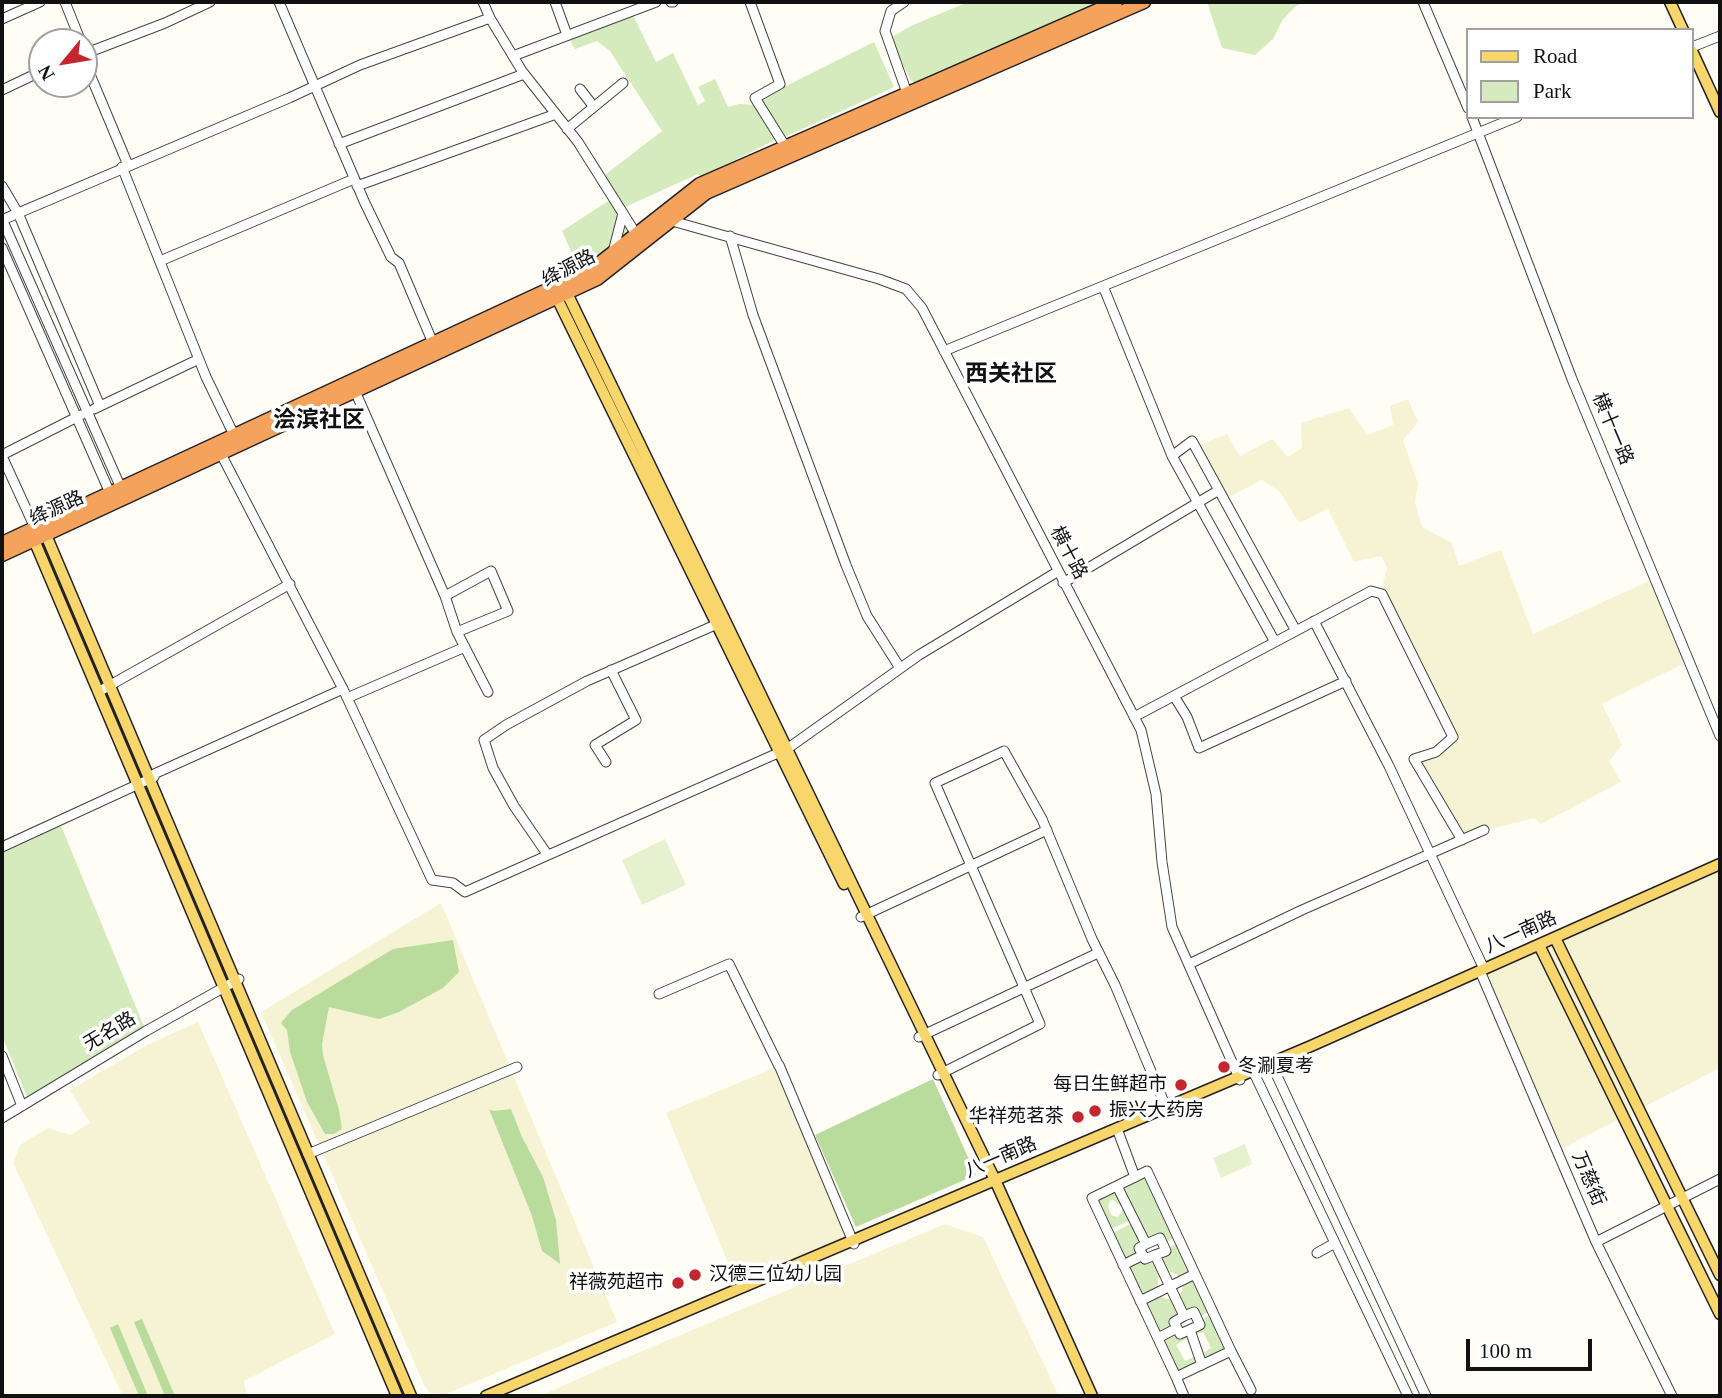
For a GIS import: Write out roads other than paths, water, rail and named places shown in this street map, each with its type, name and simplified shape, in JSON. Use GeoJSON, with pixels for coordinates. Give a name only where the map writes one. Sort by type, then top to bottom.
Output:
{"type":"FeatureCollection","features":[{"type":"Feature","properties":{"kind":"highway","name":"绛源路"},"geometry":{"type":"LineString","coordinates":[[2,543],[38,535],[221,454],[559,290],[592,269],[700,184],[1116,2]]}},
{"type":"Feature","properties":{"kind":"highway","name":"绛源路"},"geometry":{"type":"LineString","coordinates":[[2,555],[116,490],[234,435],[433,343],[559,290],[597,279],[706,193],[1144,2]]}},
{"type":"Feature","properties":{"kind":"main road"},"geometry":{"type":"LineString","coordinates":[[1670,2],[1682,28]]}},
{"type":"Feature","properties":{"kind":"main road"},"geometry":{"type":"LineString","coordinates":[[1694,54],[1720,112]]}},
{"type":"Feature","properties":{"kind":"main road"},"geometry":{"type":"LineString","coordinates":[[559,290],[941,1073],[1092,1396]]}},
{"type":"Feature","properties":{"kind":"main road"},"geometry":{"type":"LineString","coordinates":[[38,535],[153,777],[411,1396]]}},
{"type":"Feature","properties":{"kind":"main road"},"geometry":{"type":"LineString","coordinates":[[38,535],[98,692],[397,1396]]}},
{"type":"Feature","properties":{"kind":"main road","name":"八一南路"},"geometry":{"type":"LineString","coordinates":[[502,1396],[1272,1065],[1720,867]]}},
{"type":"Feature","properties":{"kind":"main road"},"geometry":{"type":"LineString","coordinates":[[1556,939],[1720,1275]]}},
{"type":"Feature","properties":{"kind":"main road"},"geometry":{"type":"LineString","coordinates":[[1540,947],[1720,1314]]}},
{"type":"Feature","properties":{"kind":"main road"},"geometry":{"type":"LineString","coordinates":[[994,1183],[1086,1396]]}},
{"type":"Feature","properties":{"kind":"main road","name":"八一南路"},"geometry":{"type":"LineString","coordinates":[[486,1396],[854,1243]]}},
{"type":"Feature","properties":{"kind":"street"},"geometry":{"type":"LineString","coordinates":[[2,19],[40,2]]}},
{"type":"Feature","properties":{"kind":"street"},"geometry":{"type":"LineString","coordinates":[[65,2],[75,28]]}},
{"type":"Feature","properties":{"kind":"street"},"geometry":{"type":"LineString","coordinates":[[98,49],[211,2]]}},
{"type":"Feature","properties":{"kind":"street"},"geometry":{"type":"LineString","coordinates":[[279,2],[356,182],[391,257],[398,263],[433,343]]}},
{"type":"Feature","properties":{"kind":"street"},"geometry":{"type":"LineString","coordinates":[[483,2],[524,74],[567,128],[636,234]]}},
{"type":"Feature","properties":{"kind":"street"},"geometry":{"type":"LineString","coordinates":[[555,2],[567,36]]}},
{"type":"Feature","properties":{"kind":"street"},"geometry":{"type":"LineString","coordinates":[[513,56],[656,2]]}},
{"type":"Feature","properties":{"kind":"street"},"geometry":{"type":"LineString","coordinates":[[750,2],[780,84],[755,98],[785,146]]}},
{"type":"Feature","properties":{"kind":"street"},"geometry":{"type":"LineString","coordinates":[[904,2],[891,10],[885,31],[907,93]]}},
{"type":"Feature","properties":{"kind":"street"},"geometry":{"type":"LineString","coordinates":[[1423,2],[1466,103]]}},
{"type":"Feature","properties":{"kind":"street"},"geometry":{"type":"LineString","coordinates":[[116,490],[88,412],[2,220],[360,65],[490,18]]}},
{"type":"Feature","properties":{"kind":"street"},"geometry":{"type":"LineString","coordinates":[[1694,48],[1720,36]]}},
{"type":"Feature","properties":{"kind":"street"},"geometry":{"type":"LineString","coordinates":[[339,144],[524,74]]}},
{"type":"Feature","properties":{"kind":"street"},"geometry":{"type":"LineString","coordinates":[[2,90],[28,78]]}},
{"type":"Feature","properties":{"kind":"street"},"geometry":{"type":"LineString","coordinates":[[567,128],[623,83]]}},
{"type":"Feature","properties":{"kind":"street"},"geometry":{"type":"LineString","coordinates":[[580,89],[594,107]]}},
{"type":"Feature","properties":{"kind":"street"},"geometry":{"type":"LineString","coordinates":[[98,92],[160,261],[199,359],[234,435]]}},
{"type":"Feature","properties":{"kind":"street"},"geometry":{"type":"LineString","coordinates":[[160,261],[356,182],[556,114]]}},
{"type":"Feature","properties":{"kind":"street","name":"横十一路"},"geometry":{"type":"LineString","coordinates":[[1473,119],[1572,379],[1720,736]]}},
{"type":"Feature","properties":{"kind":"street"},"geometry":{"type":"LineString","coordinates":[[944,351],[1512,119]]}},
{"type":"Feature","properties":{"kind":"street"},"geometry":{"type":"LineString","coordinates":[[2,186],[18,213],[100,406]]}},
{"type":"Feature","properties":{"kind":"street"},"geometry":{"type":"LineString","coordinates":[[613,252],[623,213]]}},
{"type":"Feature","properties":{"kind":"street","name":"横十路"},"geometry":{"type":"LineString","coordinates":[[671,220],[879,279],[906,289],[922,308],[1141,730],[1156,794],[1162,862],[1172,927],[1240,1078]]}},
{"type":"Feature","properties":{"kind":"street"},"geometry":{"type":"LineString","coordinates":[[730,236],[753,315],[846,565],[867,616],[900,668]]}},
{"type":"Feature","properties":{"kind":"street"},"geometry":{"type":"LineString","coordinates":[[2,248],[78,417],[116,490]]}},
{"type":"Feature","properties":{"kind":"street"},"geometry":{"type":"LineString","coordinates":[[1103,286],[1172,456],[1275,642]]}},
{"type":"Feature","properties":{"kind":"street"},"geometry":{"type":"LineString","coordinates":[[38,535],[2,456],[199,359]]}},
{"type":"Feature","properties":{"kind":"street"},"geometry":{"type":"LineString","coordinates":[[355,391],[445,596],[457,632],[488,692]]}},
{"type":"Feature","properties":{"kind":"street"},"geometry":{"type":"LineString","coordinates":[[1172,456],[1192,441],[1296,631]]}},
{"type":"Feature","properties":{"kind":"street"},"geometry":{"type":"LineString","coordinates":[[221,454],[345,693],[432,880],[453,883],[465,891],[784,751],[900,668],[1058,572]]}},
{"type":"Feature","properties":{"kind":"street"},"geometry":{"type":"LineString","coordinates":[[1063,583],[1219,490]]}},
{"type":"Feature","properties":{"kind":"street"},"geometry":{"type":"LineString","coordinates":[[445,596],[491,571],[508,611],[457,632]]}},
{"type":"Feature","properties":{"kind":"street"},"geometry":{"type":"LineString","coordinates":[[98,692],[290,584]]}},
{"type":"Feature","properties":{"kind":"street"},"geometry":{"type":"LineString","coordinates":[[1134,717],[1371,591],[1382,594],[1453,737],[1437,751],[1413,759],[1462,840]]}},
{"type":"Feature","properties":{"kind":"street","name":"万慈街"},"geometry":{"type":"LineString","coordinates":[[1314,621],[1431,854],[1596,1242],[1672,1396]]}},
{"type":"Feature","properties":{"kind":"street"},"geometry":{"type":"LineString","coordinates":[[547,854],[514,806],[493,768],[484,740],[506,725],[611,670],[721,622]]}},
{"type":"Feature","properties":{"kind":"street"},"geometry":{"type":"LineString","coordinates":[[2,847],[345,693],[464,647]]}},
{"type":"Feature","properties":{"kind":"street"},"geometry":{"type":"LineString","coordinates":[[606,762],[595,745],[636,720],[611,670]]}},
{"type":"Feature","properties":{"kind":"street"},"geometry":{"type":"LineString","coordinates":[[1174,696],[1199,748],[1346,681]]}},
{"type":"Feature","properties":{"kind":"street"},"geometry":{"type":"LineString","coordinates":[[941,1073],[1040,1024],[934,783],[1004,751],[1047,830],[1167,1110]]}},
{"type":"Feature","properties":{"kind":"street"},"geometry":{"type":"LineString","coordinates":[[864,916],[1047,830]]}},
{"type":"Feature","properties":{"kind":"street"},"geometry":{"type":"LineString","coordinates":[[1189,964],[1484,830]]}},
{"type":"Feature","properties":{"kind":"street"},"geometry":{"type":"LineString","coordinates":[[922,1035],[1098,953]]}},
{"type":"Feature","properties":{"kind":"street"},"geometry":{"type":"LineString","coordinates":[[659,994],[729,964],[779,1065],[854,1243]]}},
{"type":"Feature","properties":{"kind":"street","name":"无名路"},"geometry":{"type":"LineString","coordinates":[[2,1118],[146,1031],[237,980]]}},
{"type":"Feature","properties":{"kind":"street"},"geometry":{"type":"LineString","coordinates":[[2,1056],[22,1106]]}},
{"type":"Feature","properties":{"kind":"street"},"geometry":{"type":"LineString","coordinates":[[1272,1065],[1426,1396]]}},
{"type":"Feature","properties":{"kind":"street"},"geometry":{"type":"LineString","coordinates":[[308,1154],[517,1067]]}},
{"type":"Feature","properties":{"kind":"street"},"geometry":{"type":"LineString","coordinates":[[1253,1072],[1408,1396]]}},
{"type":"Feature","properties":{"kind":"street"},"geometry":{"type":"LineString","coordinates":[[1118,1131],[1135,1177],[1133,1178]]}},
{"type":"Feature","properties":{"kind":"street"},"geometry":{"type":"LineString","coordinates":[[1184,1396],[1092,1198],[1147,1171],[1251,1390]]}},
{"type":"Feature","properties":{"kind":"street"},"geometry":{"type":"LineString","coordinates":[[1596,1242],[1720,1179]]}},
{"type":"Feature","properties":{"kind":"street"},"geometry":{"type":"LineString","coordinates":[[1117,1186],[1146,1244]]}},
{"type":"Feature","properties":{"kind":"street"},"geometry":{"type":"LineString","coordinates":[[1160,1238],[1163,1245],[1166,1251],[1145,1259],[1139,1248],[1160,1238]]}},
{"type":"Feature","properties":{"kind":"street"},"geometry":{"type":"LineString","coordinates":[[1163,1245],[1178,1238]]}},
{"type":"Feature","properties":{"kind":"street"},"geometry":{"type":"LineString","coordinates":[[1317,1253],[1335,1243]]}},
{"type":"Feature","properties":{"kind":"street"},"geometry":{"type":"LineString","coordinates":[[1123,1265],[1143,1255]]}},
{"type":"Feature","properties":{"kind":"street"},"geometry":{"type":"LineString","coordinates":[[1154,1255],[1184,1316]]}},
{"type":"Feature","properties":{"kind":"street"},"geometry":{"type":"LineString","coordinates":[[1140,1301],[1195,1274]]}},
{"type":"Feature","properties":{"kind":"street"},"geometry":{"type":"LineString","coordinates":[[1194,1312],[1198,1320],[1200,1325],[1180,1334],[1174,1322],[1194,1312]]}},
{"type":"Feature","properties":{"kind":"street"},"geometry":{"type":"LineString","coordinates":[[1198,1320],[1212,1312]]}},
{"type":"Feature","properties":{"kind":"street"},"geometry":{"type":"LineString","coordinates":[[1158,1339],[1177,1328]]}},
{"type":"Feature","properties":{"kind":"street"},"geometry":{"type":"LineString","coordinates":[[1190,1329],[1202,1365]]}},
{"type":"Feature","properties":{"kind":"street"},"geometry":{"type":"LineString","coordinates":[[1176,1377],[1231,1351]]}},
{"type":"Feature","properties":{"kind":"place","name":"冬涮夏考"},"geometry":{"type":"Point","coordinates":[1224,1067]}},
{"type":"Feature","properties":{"kind":"place","name":"每日生鲜超市"},"geometry":{"type":"Point","coordinates":[1181,1085]}},
{"type":"Feature","properties":{"kind":"place","name":"振兴大药房"},"geometry":{"type":"Point","coordinates":[1095,1111]}},
{"type":"Feature","properties":{"kind":"place","name":"华祥苑茗茶"},"geometry":{"type":"Point","coordinates":[1078,1117]}},
{"type":"Feature","properties":{"kind":"place","name":"汉德三位幼儿园"},"geometry":{"type":"Point","coordinates":[695,1275]}},
{"type":"Feature","properties":{"kind":"place","name":"祥薇苑超市"},"geometry":{"type":"Point","coordinates":[678,1283]}},
{"type":"Feature","properties":{"kind":"district","name":"西关社区"},"geometry":{"type":"Point","coordinates":[1011,375]}},
{"type":"Feature","properties":{"kind":"district","name":"浍滨社区"},"geometry":{"type":"Point","coordinates":[319,421]}}]}
